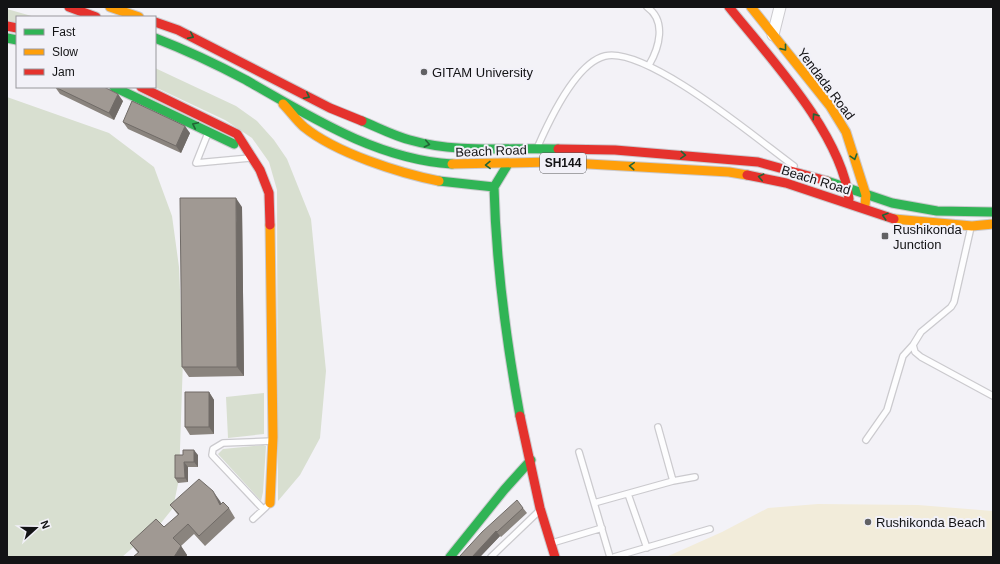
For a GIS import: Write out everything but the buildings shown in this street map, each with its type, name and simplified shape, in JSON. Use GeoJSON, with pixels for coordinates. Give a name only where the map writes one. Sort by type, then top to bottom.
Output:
{"type":"FeatureCollection","features":[{"type":"Feature","properties":{"kind":"main road"},"geometry":{"type":"LineString","coordinates":[[69,7],[93,16]]}},
{"type":"Feature","properties":{"kind":"main road"},"geometry":{"type":"LineString","coordinates":[[110,7],[124,9],[139,15]]}},
{"type":"Feature","properties":{"kind":"main road"},"geometry":{"type":"LineString","coordinates":[[729,7],[816,117],[832,146],[849,189],[849,204]]}},
{"type":"Feature","properties":{"kind":"main road","name":"Yendada Road"},"geometry":{"type":"LineString","coordinates":[[751,7],[830,106],[846,132],[866,195],[865,209]]}},
{"type":"Feature","properties":{"kind":"main road","name":"SH144"},"geometry":{"type":"LineString","coordinates":[[156,22],[178,30],[330,108],[409,140],[438,146],[500,150],[537,148],[615,150],[705,156],[758,162],[807,175],[892,203],[937,211],[993,212]]}},
{"type":"Feature","properties":{"kind":"main road","name":"Beach Road"},"geometry":{"type":"LineString","coordinates":[[156,38],[186,49],[316,121],[362,142],[422,162],[453,166],[536,162],[735,173],[786,183],[898,220],[972,226],[993,224]]}},
{"type":"Feature","properties":{"kind":"main road"},"geometry":{"type":"LineString","coordinates":[[116,88],[231,142],[252,158]]}},
{"type":"Feature","properties":{"kind":"main road"},"geometry":{"type":"LineString","coordinates":[[143,88],[237,134],[260,170],[269,193],[273,440],[270,503]]}},
{"type":"Feature","properties":{"kind":"main road"},"geometry":{"type":"LineString","coordinates":[[281,102],[303,126],[326,141],[382,165],[438,181],[494,187]]}},
{"type":"Feature","properties":{"kind":"main road"},"geometry":{"type":"LineString","coordinates":[[508,164],[494,187],[494,229],[508,349],[541,509],[555,557]]}},
{"type":"Feature","properties":{"kind":"main road"},"geometry":{"type":"LineString","coordinates":[[450,557],[504,490],[531,460]]}},
{"type":"Feature","properties":{"kind":"street"},"geometry":{"type":"LineString","coordinates":[[773,35],[780,7]]}},
{"type":"Feature","properties":{"kind":"lane"},"geometry":{"type":"LineString","coordinates":[[648,7],[652,10],[658,22],[660,39],[655,55],[649,66]]}},
{"type":"Feature","properties":{"kind":"lane"},"geometry":{"type":"LineString","coordinates":[[536,162],[537,148],[560,100],[589,64],[604,56],[617,55],[649,66],[697,95],[807,175]]}},
{"type":"Feature","properties":{"kind":"lane"},"geometry":{"type":"LineString","coordinates":[[208,132],[196,163],[252,158]]}},
{"type":"Feature","properties":{"kind":"lane"},"geometry":{"type":"LineString","coordinates":[[866,440],[887,410],[903,356],[913,345],[921,332],[951,307],[954,302],[972,226]]}},
{"type":"Feature","properties":{"kind":"lane"},"geometry":{"type":"LineString","coordinates":[[913,345],[915,352],[921,357],[993,396]]}},
{"type":"Feature","properties":{"kind":"lane"},"geometry":{"type":"LineString","coordinates":[[658,427],[673,481]]}},
{"type":"Feature","properties":{"kind":"lane"},"geometry":{"type":"LineString","coordinates":[[263,510],[212,455],[213,448],[223,443],[273,440]]}},
{"type":"Feature","properties":{"kind":"lane"},"geometry":{"type":"LineString","coordinates":[[579,452],[610,557]]}},
{"type":"Feature","properties":{"kind":"lane"},"geometry":{"type":"LineString","coordinates":[[594,503],[673,481],[695,477]]}},
{"type":"Feature","properties":{"kind":"lane"},"geometry":{"type":"LineString","coordinates":[[628,494],[647,548]]}},
{"type":"Feature","properties":{"kind":"lane"},"geometry":{"type":"LineString","coordinates":[[253,519],[270,503]]}},
{"type":"Feature","properties":{"kind":"lane"},"geometry":{"type":"LineString","coordinates":[[491,557],[541,509]]}},
{"type":"Feature","properties":{"kind":"lane"},"geometry":{"type":"LineString","coordinates":[[552,543],[602,528]]}},
{"type":"Feature","properties":{"kind":"lane"},"geometry":{"type":"LineString","coordinates":[[614,557],[710,529]]}},
{"type":"Feature","properties":{"kind":"green space"},"geometry":{"type":"Polygon","coordinates":[[[7,9],[32,16],[16,16],[16,23],[7,21],[7,9]]]}},
{"type":"Feature","properties":{"kind":"green space"},"geometry":{"type":"Polygon","coordinates":[[[156,68],[236,106],[257,121],[274,140],[287,159],[311,219],[326,371],[320,438],[300,475],[278,501],[277,190],[269,162],[252,138],[225,120],[156,87],[156,68]]]}},
{"type":"Feature","properties":{"kind":"green space"},"geometry":{"type":"Polygon","coordinates":[[[7,97],[109,133],[154,167],[172,216],[179,267],[183,359],[179,479],[173,508],[161,523],[122,557],[7,557],[7,97]]]}},
{"type":"Feature","properties":{"kind":"green space"},"geometry":{"type":"Polygon","coordinates":[[[264,393],[264,434],[228,438],[226,397],[264,393]]]}},
{"type":"Feature","properties":{"kind":"green space"},"geometry":{"type":"Polygon","coordinates":[[[263,445],[266,446],[261,501],[218,454],[223,449],[263,445]]]}},
{"type":"Feature","properties":{"kind":"sand","name":"Rushikonda Beach"},"geometry":{"type":"Polygon","coordinates":[[[818,504],[918,505],[993,511],[993,557],[666,557],[722,532],[768,508],[818,504]]]}},
{"type":"Feature","properties":{"kind":"traffic: fast"},"geometry":{"type":"LineString","coordinates":[[7,38],[16,40]]}},
{"type":"Feature","properties":{"kind":"traffic: fast"},"geometry":{"type":"LineString","coordinates":[[156,38],[190,52],[223,68],[320,122],[345,134],[397,154],[452,164]]}},
{"type":"Feature","properties":{"kind":"traffic: fast"},"geometry":{"type":"LineString","coordinates":[[116,88],[234,144]]}},
{"type":"Feature","properties":{"kind":"traffic: fast"},"geometry":{"type":"LineString","coordinates":[[362,121],[404,138],[446,147],[484,149],[558,149]]}},
{"type":"Feature","properties":{"kind":"traffic: fast"},"geometry":{"type":"LineString","coordinates":[[439,181],[494,187],[508,164]]}},
{"type":"Feature","properties":{"kind":"traffic: fast"},"geometry":{"type":"LineString","coordinates":[[827,181],[892,203],[937,211],[993,212]]}},
{"type":"Feature","properties":{"kind":"traffic: fast"},"geometry":{"type":"LineString","coordinates":[[494,187],[502,302],[520,416]]}},
{"type":"Feature","properties":{"kind":"traffic: fast"},"geometry":{"type":"LineString","coordinates":[[450,557],[504,490],[531,460]]}},
{"type":"Feature","properties":{"kind":"traffic: slow"},"geometry":{"type":"LineString","coordinates":[[110,7],[136,16]]}},
{"type":"Feature","properties":{"kind":"traffic: slow"},"geometry":{"type":"LineString","coordinates":[[751,7],[830,106],[846,132],[866,195],[865,205]]}},
{"type":"Feature","properties":{"kind":"traffic: slow"},"geometry":{"type":"LineString","coordinates":[[283,104],[304,127],[333,145],[368,161],[406,173],[439,181]]}},
{"type":"Feature","properties":{"kind":"traffic: slow"},"geometry":{"type":"LineString","coordinates":[[452,164],[553,162],[729,172],[747,175]]}},
{"type":"Feature","properties":{"kind":"traffic: slow"},"geometry":{"type":"LineString","coordinates":[[894,219],[972,226],[993,224]]}},
{"type":"Feature","properties":{"kind":"traffic: slow"},"geometry":{"type":"LineString","coordinates":[[270,225],[273,437],[270,503]]}},
{"type":"Feature","properties":{"kind":"traffic: jam"},"geometry":{"type":"LineString","coordinates":[[69,7],[93,16]]}},
{"type":"Feature","properties":{"kind":"traffic: jam"},"geometry":{"type":"LineString","coordinates":[[729,7],[783,73],[818,123],[833,148],[843,174],[849,199]]}},
{"type":"Feature","properties":{"kind":"traffic: jam"},"geometry":{"type":"LineString","coordinates":[[156,22],[178,30],[330,108],[362,121]]}},
{"type":"Feature","properties":{"kind":"traffic: jam"},"geometry":{"type":"LineString","coordinates":[[7,26],[16,28]]}},
{"type":"Feature","properties":{"kind":"traffic: jam"},"geometry":{"type":"LineString","coordinates":[[143,88],[237,134],[260,170],[269,193],[270,225]]}},
{"type":"Feature","properties":{"kind":"traffic: jam"},"geometry":{"type":"LineString","coordinates":[[558,149],[615,150],[758,162],[827,181]]}},
{"type":"Feature","properties":{"kind":"traffic: jam"},"geometry":{"type":"LineString","coordinates":[[747,175],[786,183],[894,219]]}},
{"type":"Feature","properties":{"kind":"traffic: jam"},"geometry":{"type":"LineString","coordinates":[[520,416],[540,508],[555,557]]}},
{"type":"Feature","properties":{"kind":"place","name":"GITAM University"},"geometry":{"type":"Point","coordinates":[424,72]}},
{"type":"Feature","properties":{"kind":"place","name":"Rushikonda Junction"},"geometry":{"type":"Point","coordinates":[885,236]}},
{"type":"Feature","properties":{"kind":"place","name":"Rushikonda Beach"},"geometry":{"type":"Point","coordinates":[868,522]}}]}
